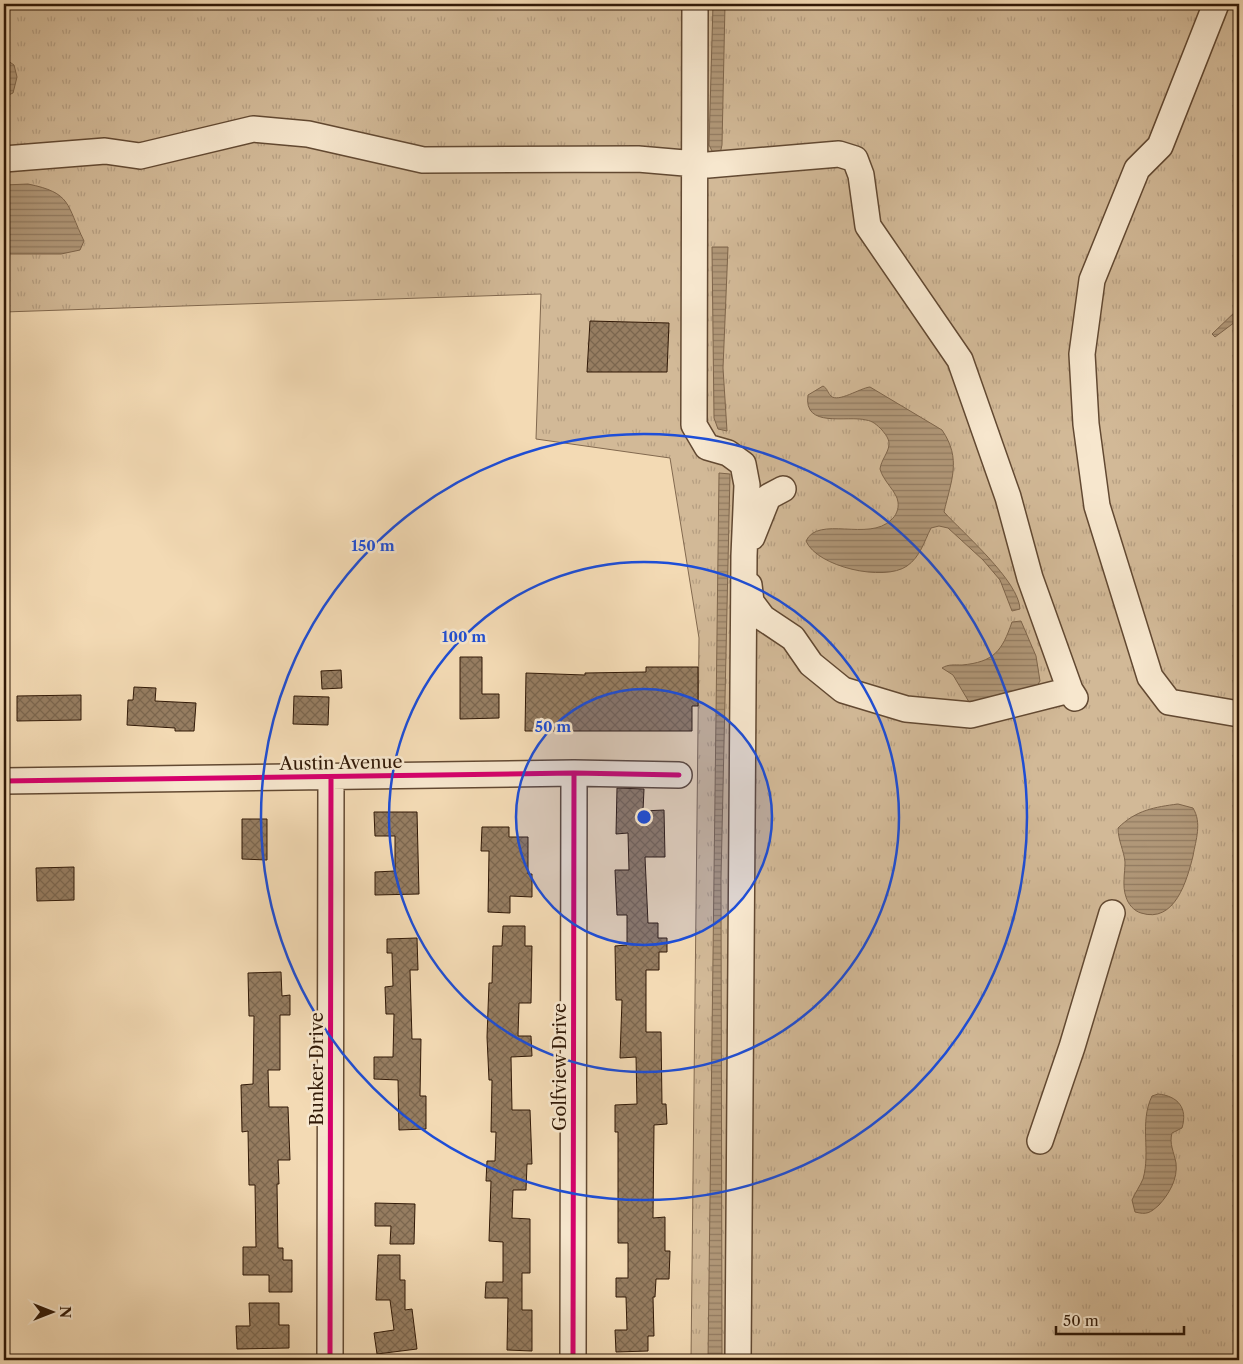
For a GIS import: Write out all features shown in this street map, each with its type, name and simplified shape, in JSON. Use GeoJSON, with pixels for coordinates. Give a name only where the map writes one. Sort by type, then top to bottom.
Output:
{"type":"FeatureCollection","features":[{"type":"Feature","properties":{"kind":"street"},"geometry":{"type":"LineString","coordinates":[[695,4],[694,425],[707,447],[728,453],[743,464],[747,485],[744,556],[738,1360]]}},
{"type":"Feature","properties":{"kind":"street"},"geometry":{"type":"LineString","coordinates":[[1216,4],[1160,146],[1137,169],[1092,280],[1082,354],[1086,424],[1097,506],[1150,678],[1169,702],[1239,714]]}},
{"type":"Feature","properties":{"kind":"street"},"geometry":{"type":"LineString","coordinates":[[4,159],[105,151],[140,156],[254,129],[308,134],[422,160],[638,159],[708,165],[839,154],[855,158],[861,175],[868,226],[960,360],[1008,497],[1030,578],[1072,694],[971,715],[906,709],[843,690],[811,664],[792,638],[763,618],[751,602],[744,556],[768,498],[783,489]]}},
{"type":"Feature","properties":{"kind":"street","name":"Austin Avenue"},"geometry":{"type":"LineString","coordinates":[[4,781],[574,773],[679,775]]}},
{"type":"Feature","properties":{"kind":"street","name":"Golfview Drive"},"geometry":{"type":"LineString","coordinates":[[573,1360],[574,773]]}},
{"type":"Feature","properties":{"kind":"street","name":"Bunker Drive"},"geometry":{"type":"LineString","coordinates":[[330,1360],[331,777]]}},
{"type":"Feature","properties":{"kind":"street"},"geometry":{"type":"LineString","coordinates":[[1040,1141],[1072,1047],[1112,912]]}},
{"type":"Feature","properties":{"kind":"green space"},"geometry":{"type":"Polygon","coordinates":[[[4,4],[1239,4],[1239,1360],[691,1360],[699,638],[670,458],[536,439],[541,294],[4,312],[4,4]]]}},
{"type":"Feature","properties":{"kind":"shaded area"},"geometry":{"type":"Polygon","coordinates":[[[713,4],[725,4],[722,145],[720,154],[714,155],[709,145],[713,4]]]}},
{"type":"Feature","properties":{"kind":"shaded area"},"geometry":{"type":"Polygon","coordinates":[[[4,58],[14,65],[17,77],[13,93],[4,97],[4,58]]]}},
{"type":"Feature","properties":{"kind":"shaded area"},"geometry":{"type":"Polygon","coordinates":[[[28,184],[53,192],[66,202],[84,241],[80,250],[61,254],[4,254],[4,185],[28,184]]]}},
{"type":"Feature","properties":{"kind":"shaded area"},"geometry":{"type":"Polygon","coordinates":[[[712,247],[728,247],[723,368],[727,431],[718,429],[714,418],[712,247]]]}},
{"type":"Feature","properties":{"kind":"shaded area"},"geometry":{"type":"Polygon","coordinates":[[[1239,308],[1239,319],[1215,337],[1212,334],[1239,308]]]}},
{"type":"Feature","properties":{"kind":"shaded area"},"geometry":{"type":"Polygon","coordinates":[[[823,386],[834,398],[870,387],[942,430],[952,451],[953,461],[952,480],[944,512],[1001,572],[1017,598],[1020,609],[1012,611],[1000,580],[983,560],[948,528],[939,526],[931,528],[915,558],[907,566],[897,571],[883,573],[852,569],[837,565],[813,550],[806,541],[812,534],[821,530],[870,529],[882,526],[893,518],[898,507],[897,498],[880,469],[889,447],[887,436],[873,422],[858,419],[819,417],[812,413],[808,406],[808,395],[823,386]]]}},
{"type":"Feature","properties":{"kind":"shaded area"},"geometry":{"type":"Polygon","coordinates":[[[719,473],[730,474],[721,878],[722,1360],[708,1360],[719,473]]]}},
{"type":"Feature","properties":{"kind":"shaded area"},"geometry":{"type":"Polygon","coordinates":[[[1021,621],[1036,656],[1040,681],[1035,689],[1008,692],[995,696],[985,703],[969,702],[953,675],[942,668],[949,665],[973,663],[989,658],[1000,648],[1012,622],[1021,621]]]}},
{"type":"Feature","properties":{"kind":"shaded area"},"geometry":{"type":"Polygon","coordinates":[[[1178,804],[1193,808],[1198,825],[1193,856],[1187,877],[1178,898],[1171,906],[1163,912],[1153,915],[1141,913],[1130,905],[1125,893],[1125,862],[1118,828],[1139,813],[1178,804]]]}},
{"type":"Feature","properties":{"kind":"shaded area"},"geometry":{"type":"Polygon","coordinates":[[[1158,1094],[1176,1100],[1180,1104],[1184,1115],[1182,1128],[1172,1133],[1171,1137],[1176,1163],[1176,1175],[1169,1191],[1159,1205],[1148,1213],[1139,1213],[1135,1212],[1132,1200],[1143,1179],[1145,1169],[1146,1116],[1148,1106],[1152,1096],[1158,1094]]]}},
{"type":"Feature","properties":{"kind":"building"},"geometry":{"type":"Polygon","coordinates":[[[590,321],[669,323],[667,372],[587,372],[590,321]]]}},
{"type":"Feature","properties":{"kind":"building"},"geometry":{"type":"Polygon","coordinates":[[[460,657],[482,657],[482,694],[499,694],[499,718],[460,719],[460,657]]]}},
{"type":"Feature","properties":{"kind":"building"},"geometry":{"type":"Polygon","coordinates":[[[646,667],[698,667],[698,706],[692,706],[692,731],[525,731],[526,673],[585,675],[585,673],[646,672],[646,667]]]}},
{"type":"Feature","properties":{"kind":"building"},"geometry":{"type":"Polygon","coordinates":[[[341,670],[342,688],[322,689],[321,671],[341,670]]]}},
{"type":"Feature","properties":{"kind":"building"},"geometry":{"type":"Polygon","coordinates":[[[134,687],[156,688],[155,701],[196,703],[194,731],[175,731],[175,728],[127,725],[128,700],[133,700],[134,687]]]}},
{"type":"Feature","properties":{"kind":"building"},"geometry":{"type":"Polygon","coordinates":[[[81,695],[81,720],[17,721],[17,696],[81,695]]]}},
{"type":"Feature","properties":{"kind":"building"},"geometry":{"type":"Polygon","coordinates":[[[294,696],[329,697],[328,725],[293,724],[294,696]]]}},
{"type":"Feature","properties":{"kind":"building"},"geometry":{"type":"Polygon","coordinates":[[[617,788],[644,789],[643,811],[664,810],[665,857],[645,857],[648,923],[658,923],[658,938],[667,938],[667,952],[659,952],[659,970],[646,970],[646,1032],[661,1032],[662,1104],[666,1104],[667,1124],[654,1125],[653,1218],[665,1217],[665,1251],[670,1251],[669,1279],[656,1279],[655,1297],[653,1297],[654,1336],[648,1336],[648,1351],[616,1352],[615,1330],[627,1330],[626,1297],[616,1297],[616,1278],[628,1278],[628,1243],[618,1243],[618,1132],[615,1132],[615,1105],[637,1104],[636,1057],[620,1058],[622,1000],[616,1000],[615,946],[627,945],[627,915],[617,915],[615,870],[629,870],[628,833],[616,834],[617,788]]]}},
{"type":"Feature","properties":{"kind":"building"},"geometry":{"type":"Polygon","coordinates":[[[374,812],[417,812],[419,894],[375,895],[375,872],[395,871],[395,836],[375,836],[374,812]]]}},
{"type":"Feature","properties":{"kind":"building"},"geometry":{"type":"Polygon","coordinates":[[[242,819],[267,819],[267,860],[242,859],[242,819]]]}},
{"type":"Feature","properties":{"kind":"building"},"geometry":{"type":"Polygon","coordinates":[[[482,827],[509,827],[509,837],[528,837],[528,874],[532,874],[532,897],[510,896],[510,913],[488,912],[489,851],[481,851],[482,827]]]}},
{"type":"Feature","properties":{"kind":"building"},"geometry":{"type":"Polygon","coordinates":[[[74,867],[74,900],[37,901],[36,868],[74,867]]]}},
{"type":"Feature","properties":{"kind":"building"},"geometry":{"type":"Polygon","coordinates":[[[503,926],[525,926],[525,946],[532,946],[531,1003],[519,1003],[518,1036],[531,1036],[532,1056],[511,1057],[512,1110],[530,1110],[532,1164],[527,1164],[526,1190],[513,1190],[512,1218],[530,1219],[530,1273],[522,1273],[522,1310],[532,1310],[532,1351],[507,1350],[508,1298],[485,1298],[486,1282],[503,1282],[503,1242],[489,1241],[491,1181],[486,1181],[487,1161],[495,1161],[496,1132],[491,1132],[492,1080],[489,1080],[487,1037],[489,983],[492,983],[493,946],[502,946],[503,926]]]}},
{"type":"Feature","properties":{"kind":"building"},"geometry":{"type":"Polygon","coordinates":[[[417,938],[418,970],[410,970],[412,1039],[421,1039],[420,1096],[426,1096],[426,1129],[399,1130],[398,1080],[374,1079],[374,1057],[393,1057],[394,1014],[386,1014],[385,987],[393,986],[392,953],[387,953],[387,939],[417,938]]]}},
{"type":"Feature","properties":{"kind":"building"},"geometry":{"type":"Polygon","coordinates":[[[281,972],[282,996],[290,995],[290,1015],[280,1015],[280,1070],[268,1070],[269,1107],[288,1107],[290,1160],[278,1160],[278,1248],[283,1248],[283,1260],[292,1260],[292,1292],[269,1292],[269,1275],[243,1275],[243,1247],[256,1247],[255,1185],[249,1185],[248,1131],[242,1132],[241,1085],[253,1084],[254,1016],[249,1016],[248,973],[281,972]]]}},
{"type":"Feature","properties":{"kind":"building"},"geometry":{"type":"Polygon","coordinates":[[[375,1203],[415,1204],[414,1244],[390,1244],[391,1226],[375,1226],[375,1203]]]}},
{"type":"Feature","properties":{"kind":"building"},"geometry":{"type":"Polygon","coordinates":[[[378,1255],[400,1255],[400,1280],[405,1280],[405,1310],[412,1309],[417,1349],[377,1354],[374,1333],[394,1330],[390,1300],[376,1300],[378,1255]]]}},
{"type":"Feature","properties":{"kind":"building"},"geometry":{"type":"Polygon","coordinates":[[[249,1303],[279,1303],[279,1325],[289,1325],[289,1348],[237,1349],[236,1326],[250,1326],[249,1303]]]}},
{"type":"Feature","properties":{"kind":"cycle path"},"geometry":{"type":"LineString","coordinates":[[4,781],[574,773],[679,775]]}},
{"type":"Feature","properties":{"kind":"cycle path"},"geometry":{"type":"LineString","coordinates":[[573,1360],[574,773]]}},
{"type":"Feature","properties":{"kind":"cycle path"},"geometry":{"type":"LineString","coordinates":[[330,1360],[331,777]]}}]}
